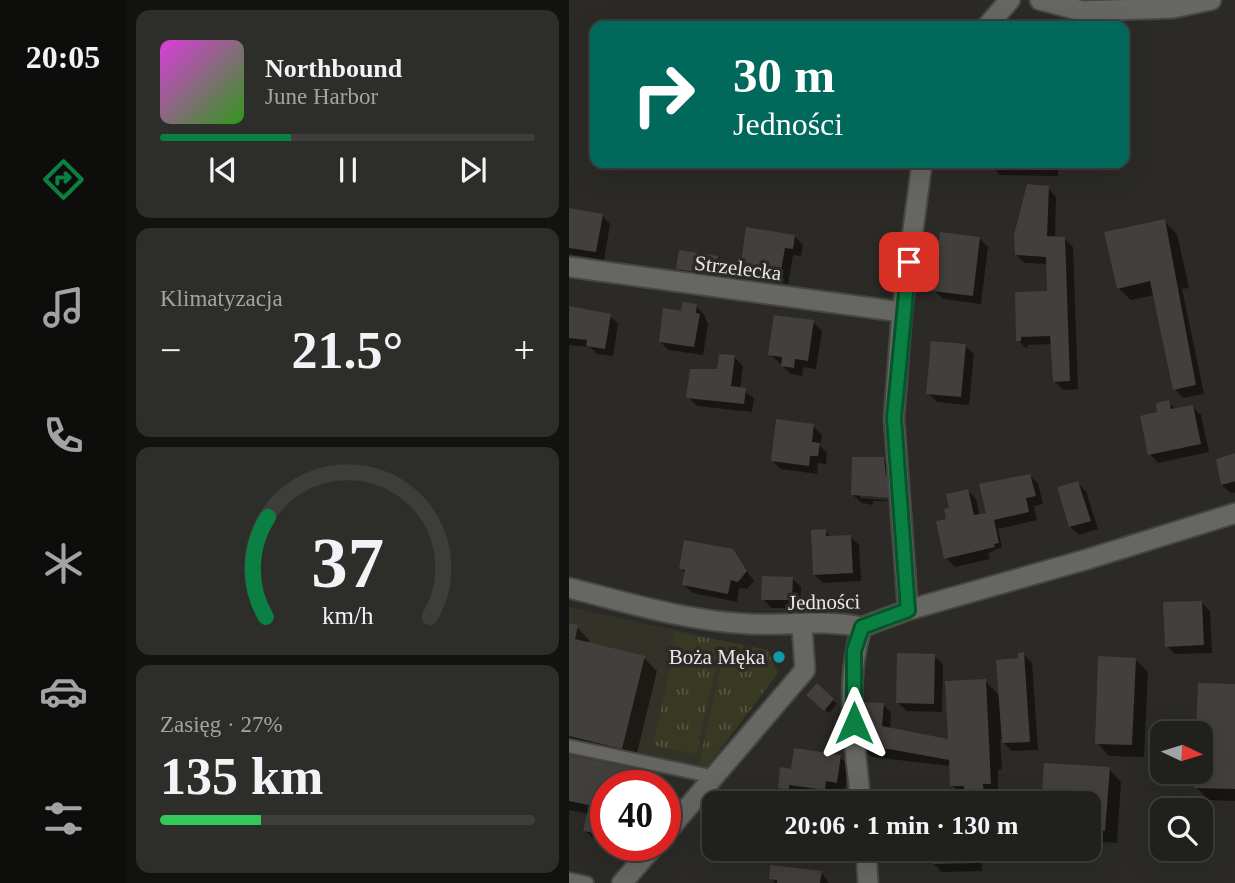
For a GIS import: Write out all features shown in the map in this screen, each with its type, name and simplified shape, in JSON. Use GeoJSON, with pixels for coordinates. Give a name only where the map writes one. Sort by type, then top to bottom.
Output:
{"type":"FeatureCollection","features":[{"type":"Feature","properties":{"kind":"street"},"geometry":{"type":"LineString","coordinates":[[991,21],[1010,0]]}},
{"type":"Feature","properties":{"kind":"street"},"geometry":{"type":"LineString","coordinates":[[1040,0],[1082,11],[1173,8],[1211,0]]}},
{"type":"Feature","properties":{"kind":"street"},"geometry":{"type":"LineString","coordinates":[[908,610],[894,418],[902,312],[921,168]]}},
{"type":"Feature","properties":{"kind":"street","name":"Strzelecka"},"geometry":{"type":"LineString","coordinates":[[569,267],[902,312]]}},
{"type":"Feature","properties":{"kind":"street","name":"Jedności"},"geometry":{"type":"LineString","coordinates":[[569,588],[681,617],[802,626],[845,623],[862,627],[908,610],[1088,559],[1235,513]]}},
{"type":"Feature","properties":{"kind":"street"},"geometry":{"type":"LineString","coordinates":[[681,816],[805,670],[802,626]]}},
{"type":"Feature","properties":{"kind":"street"},"geometry":{"type":"LineString","coordinates":[[860,791],[854,746],[854,651],[862,627]]}},
{"type":"Feature","properties":{"kind":"street"},"geometry":{"type":"LineString","coordinates":[[621,883],[641,861]]}},
{"type":"Feature","properties":{"kind":"street"},"geometry":{"type":"LineString","coordinates":[[867,861],[868,883]]}},
{"type":"Feature","properties":{"kind":"lane"},"geometry":{"type":"LineString","coordinates":[[569,746],[715,777]]}},
{"type":"Feature","properties":{"kind":"lane"},"geometry":{"type":"LineString","coordinates":[[569,879],[587,883]]}},
{"type":"Feature","properties":{"kind":"shaded area"},"geometry":{"type":"Polygon","coordinates":[[[569,607],[768,650],[778,673],[694,781],[681,778],[681,770],[639,770],[569,756],[569,607]]]}},
{"type":"Feature","properties":{"kind":"green space"},"geometry":{"type":"Polygon","coordinates":[[[675,632],[768,650],[778,673],[707,767],[699,764],[722,661],[672,649],[675,632]]]}},
{"type":"Feature","properties":{"kind":"green space"},"geometry":{"type":"Polygon","coordinates":[[[673,657],[716,667],[696,754],[653,745],[673,657]]]}},
{"type":"Feature","properties":{"kind":"building"},"geometry":{"type":"Polygon","coordinates":[[[1027,184],[1049,186],[1047,236],[1065,237],[1070,381],[1053,382],[1050,336],[1021,337],[1021,341],[1016,341],[1015,292],[1047,291],[1046,257],[1015,255],[1014,235],[1027,184]]]}},
{"type":"Feature","properties":{"kind":"building"},"geometry":{"type":"Polygon","coordinates":[[[569,208],[603,214],[596,252],[569,248],[569,208]]]}},
{"type":"Feature","properties":{"kind":"building"},"geometry":{"type":"Polygon","coordinates":[[[1165,219],[1196,385],[1173,390],[1150,281],[1117,289],[1104,232],[1165,219]]]}},
{"type":"Feature","properties":{"kind":"building"},"geometry":{"type":"Polygon","coordinates":[[[746,227],[795,235],[793,249],[785,248],[780,276],[740,270],[746,227]]]}},
{"type":"Feature","properties":{"kind":"building"},"geometry":{"type":"Polygon","coordinates":[[[940,232],[980,237],[973,296],[932,291],[940,232]]]}},
{"type":"Feature","properties":{"kind":"building"},"geometry":{"type":"Polygon","coordinates":[[[679,250],[718,256],[715,275],[676,269],[679,250]]]}},
{"type":"Feature","properties":{"kind":"building"},"geometry":{"type":"Polygon","coordinates":[[[682,302],[697,304],[696,313],[700,314],[694,347],[659,342],[663,308],[681,311],[682,302]]]}},
{"type":"Feature","properties":{"kind":"building"},"geometry":{"type":"Polygon","coordinates":[[[569,306],[611,314],[605,349],[586,346],[587,340],[569,338],[569,306]]]}},
{"type":"Feature","properties":{"kind":"building"},"geometry":{"type":"Polygon","coordinates":[[[774,315],[814,320],[808,361],[795,359],[794,368],[781,366],[782,357],[768,355],[774,315]]]}},
{"type":"Feature","properties":{"kind":"building"},"geometry":{"type":"Polygon","coordinates":[[[931,341],[966,344],[961,397],[926,394],[931,341]]]}},
{"type":"Feature","properties":{"kind":"building"},"geometry":{"type":"Polygon","coordinates":[[[719,354],[735,355],[731,386],[746,388],[744,404],[686,398],[690,369],[717,369],[719,354]]]}},
{"type":"Feature","properties":{"kind":"building"},"geometry":{"type":"Polygon","coordinates":[[[1169,400],[1171,409],[1193,405],[1201,444],[1148,455],[1140,416],[1157,412],[1156,403],[1169,400]]]}},
{"type":"Feature","properties":{"kind":"building"},"geometry":{"type":"Polygon","coordinates":[[[776,419],[814,424],[812,442],[820,443],[818,456],[810,456],[809,466],[771,461],[776,419]]]}},
{"type":"Feature","properties":{"kind":"building"},"geometry":{"type":"Polygon","coordinates":[[[1236,453],[1236,481],[1221,485],[1216,459],[1236,453]]]}},
{"type":"Feature","properties":{"kind":"building"},"geometry":{"type":"Polygon","coordinates":[[[852,457],[884,457],[886,476],[893,476],[893,498],[851,495],[852,457]]]}},
{"type":"Feature","properties":{"kind":"building"},"geometry":{"type":"Polygon","coordinates":[[[1030,474],[1036,496],[1026,498],[1029,512],[994,520],[999,543],[994,544],[995,547],[944,559],[936,521],[946,519],[944,509],[949,508],[946,494],[968,489],[974,515],[986,513],[979,484],[1030,474]]]}},
{"type":"Feature","properties":{"kind":"building"},"geometry":{"type":"Polygon","coordinates":[[[1078,481],[1091,521],[1069,527],[1057,487],[1078,481]]]}},
{"type":"Feature","properties":{"kind":"building"},"geometry":{"type":"Polygon","coordinates":[[[826,529],[826,536],[851,535],[853,573],[813,575],[811,530],[826,529]]]}},
{"type":"Feature","properties":{"kind":"building"},"geometry":{"type":"Polygon","coordinates":[[[684,540],[733,549],[747,571],[738,582],[731,580],[728,594],[682,585],[685,570],[679,569],[684,540]]]}},
{"type":"Feature","properties":{"kind":"building"},"geometry":{"type":"Polygon","coordinates":[[[762,576],[793,577],[792,600],[761,600],[762,576]]]}},
{"type":"Feature","properties":{"kind":"building"},"geometry":{"type":"Polygon","coordinates":[[[1202,601],[1204,645],[1165,647],[1163,602],[1202,601]]]}},
{"type":"Feature","properties":{"kind":"building"},"geometry":{"type":"Polygon","coordinates":[[[569,623],[578,625],[575,639],[645,656],[622,749],[569,736],[569,623]]]}},
{"type":"Feature","properties":{"kind":"building"},"geometry":{"type":"Polygon","coordinates":[[[1024,652],[1030,742],[1002,743],[996,660],[1018,658],[1018,653],[1024,652]]]}},
{"type":"Feature","properties":{"kind":"building"},"geometry":{"type":"Polygon","coordinates":[[[897,653],[935,654],[934,704],[896,703],[897,653]]]}},
{"type":"Feature","properties":{"kind":"building"},"geometry":{"type":"Polygon","coordinates":[[[1098,656],[1136,658],[1132,745],[1095,744],[1098,656]]]}},
{"type":"Feature","properties":{"kind":"building"},"geometry":{"type":"Polygon","coordinates":[[[986,679],[991,784],[983,784],[984,791],[964,791],[964,786],[950,786],[949,760],[889,749],[861,749],[862,702],[884,703],[882,726],[948,739],[945,681],[986,679]]]}},
{"type":"Feature","properties":{"kind":"building"},"geometry":{"type":"Polygon","coordinates":[[[817,683],[834,699],[824,711],[806,695],[817,683]]]}},
{"type":"Feature","properties":{"kind":"building"},"geometry":{"type":"Polygon","coordinates":[[[1198,683],[1236,684],[1236,789],[1194,788],[1194,784],[1213,784],[1213,721],[1196,721],[1198,683]]]}},
{"type":"Feature","properties":{"kind":"building"},"geometry":{"type":"Polygon","coordinates":[[[794,748],[841,755],[837,783],[826,781],[825,790],[789,785],[789,790],[778,788],[780,767],[791,769],[794,748]]]}},
{"type":"Feature","properties":{"kind":"building"},"geometry":{"type":"Polygon","coordinates":[[[569,755],[633,768],[590,770],[590,832],[583,831],[589,805],[569,801],[569,755]]]}},
{"type":"Feature","properties":{"kind":"building"},"geometry":{"type":"Polygon","coordinates":[[[1044,763],[1110,767],[1105,831],[1101,831],[1101,791],[1042,791],[1044,763]]]}},
{"type":"Feature","properties":{"kind":"building"},"geometry":{"type":"Polygon","coordinates":[[[932,861],[974,861],[974,863],[932,864],[932,861]]]}},
{"type":"Feature","properties":{"kind":"building"},"geometry":{"type":"Polygon","coordinates":[[[770,865],[822,871],[820,883],[777,883],[777,880],[769,879],[770,865]]]}},
{"type":"Feature","properties":{"kind":"place","name":"Boża Męka"},"geometry":{"type":"Point","coordinates":[779,657]}},
{"type":"Feature","properties":{"kind":"route"},"geometry":{"type":"LineString","coordinates":[[854,723],[854,651],[862,627],[908,610],[894,418],[902,312],[909,262]]}}]}
